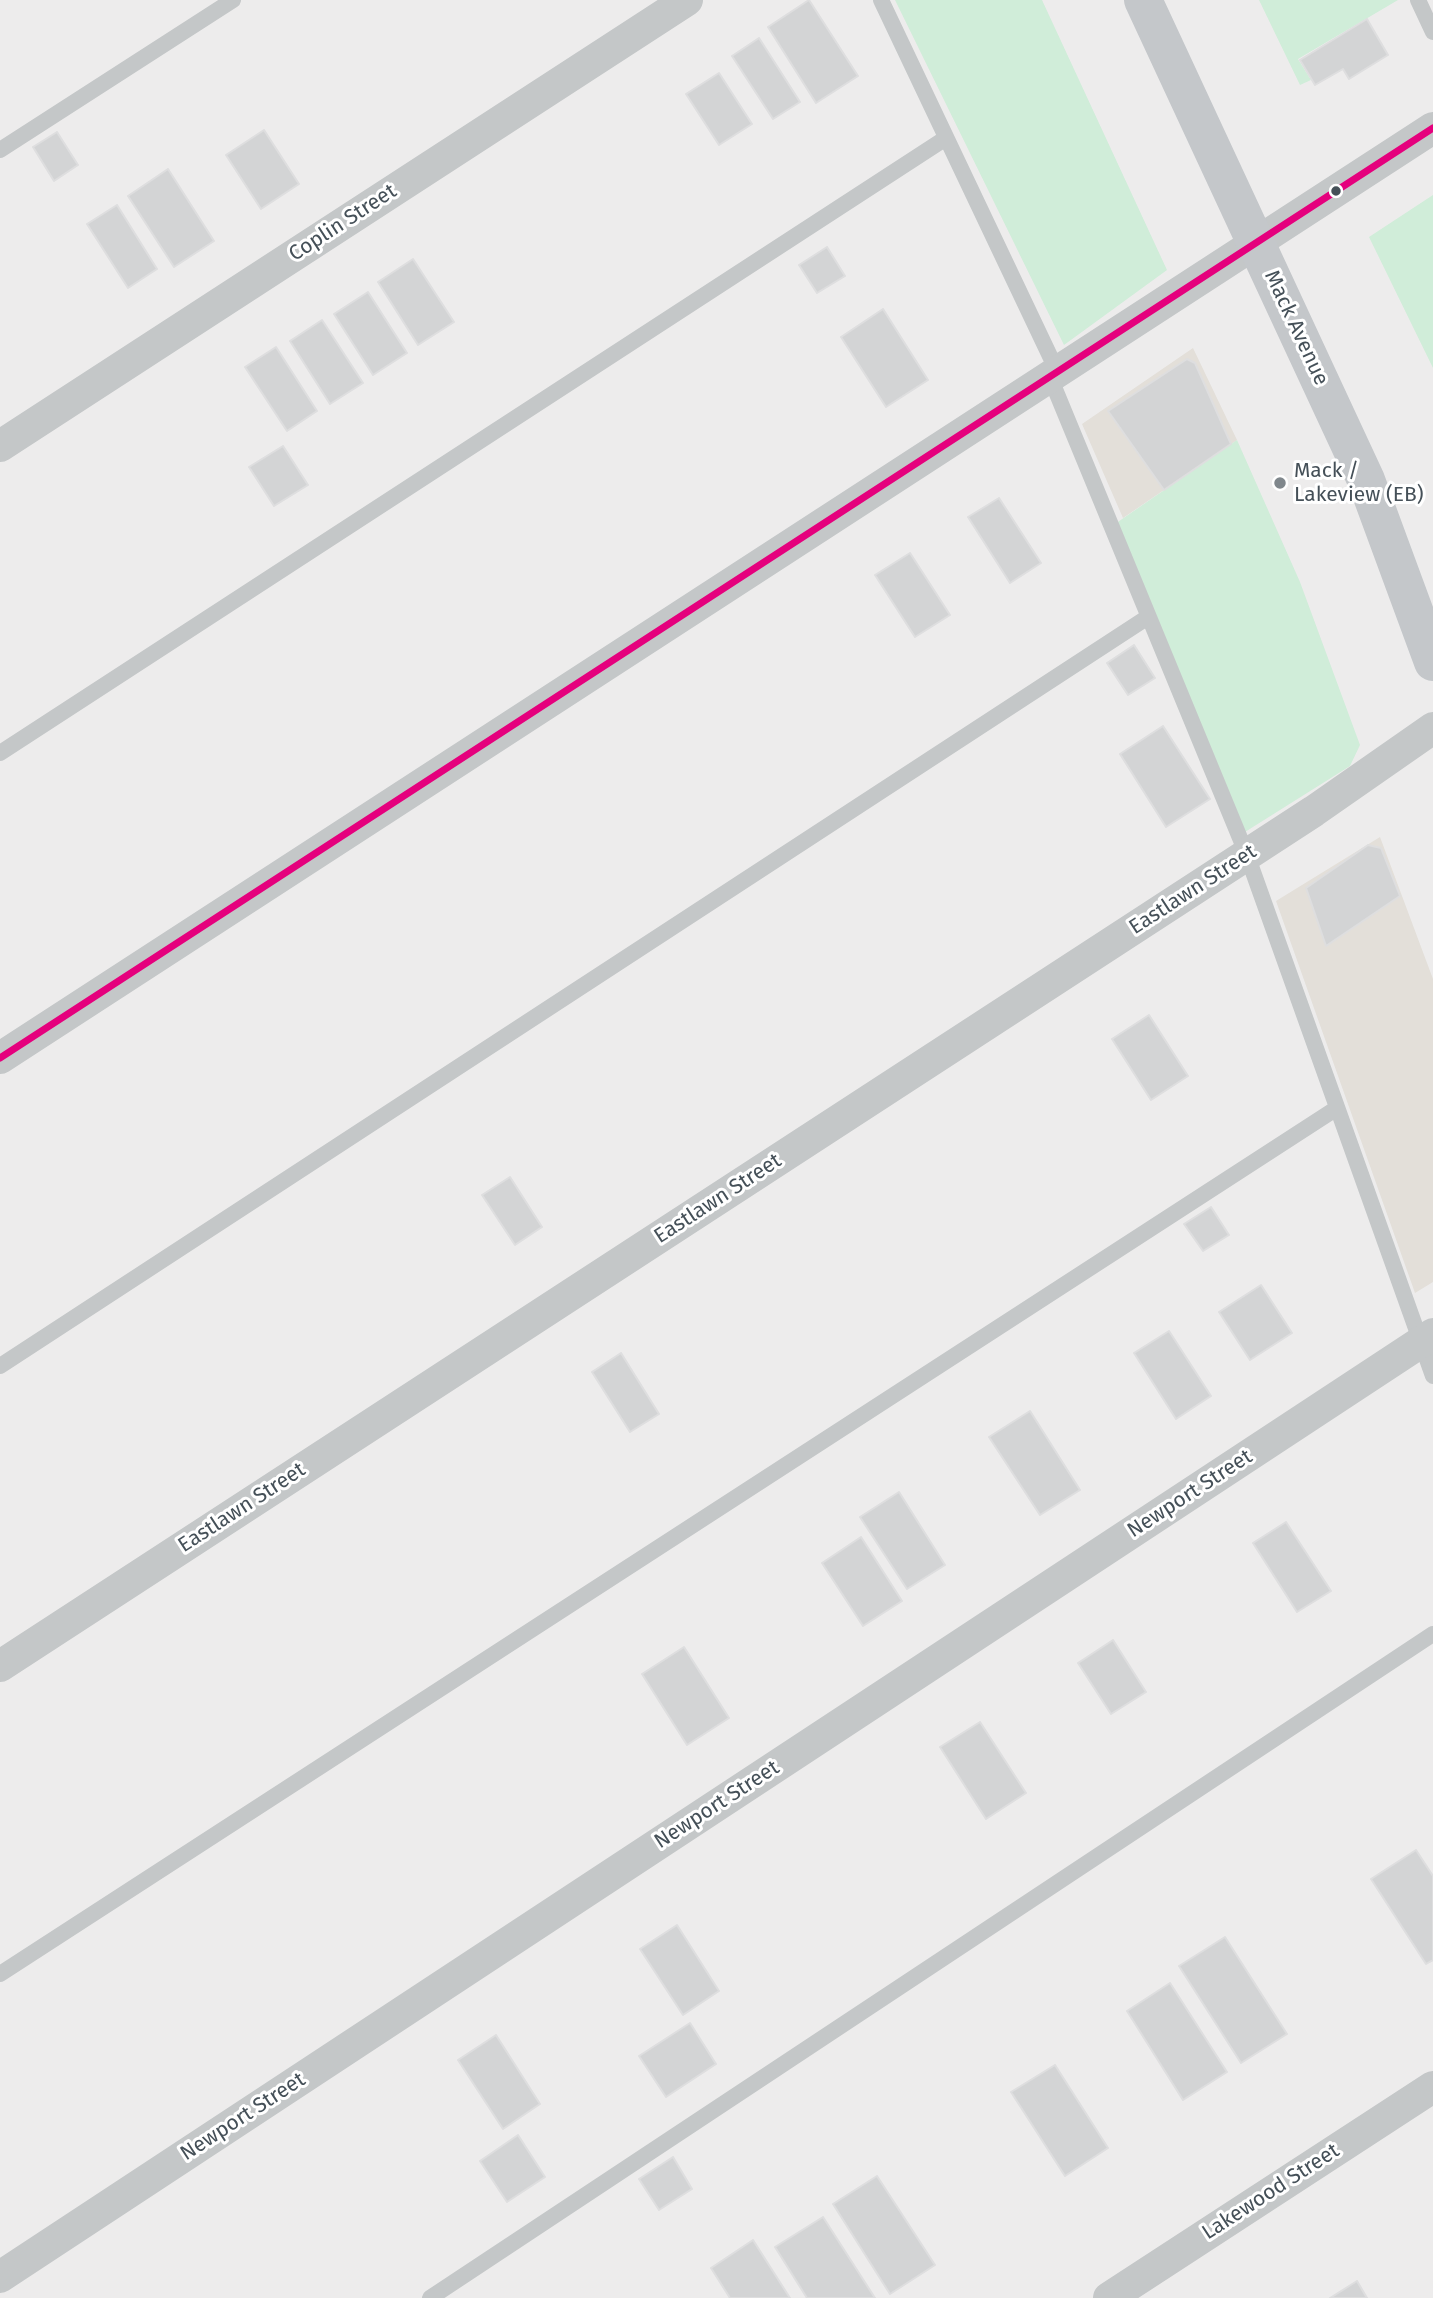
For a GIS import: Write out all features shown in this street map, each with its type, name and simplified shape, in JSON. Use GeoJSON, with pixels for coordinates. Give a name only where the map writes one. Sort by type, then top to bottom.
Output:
{"type":"FeatureCollection","features":[{"type":"Feature","properties":{"kind":"main road","name":"Mack Avenue"},"geometry":{"type":"LineString","coordinates":[[1143,0],[1366,480],[1433,662]]}},
{"type":"Feature","properties":{"kind":"street","name":"Coplin Street"},"geometry":{"type":"LineString","coordinates":[[0,446],[687,0]]}},
{"type":"Feature","properties":{"kind":"street"},"geometry":{"type":"LineString","coordinates":[[0,1058],[1433,128]]}},
{"type":"Feature","properties":{"kind":"street","name":"Eastlawn Street"},"geometry":{"type":"LineString","coordinates":[[0,1666],[1247,855],[1433,728]]}},
{"type":"Feature","properties":{"kind":"street","name":"Newport Street"},"geometry":{"type":"LineString","coordinates":[[0,2277],[1426,1338]]}},
{"type":"Feature","properties":{"kind":"street","name":"Lakewood Street"},"geometry":{"type":"LineString","coordinates":[[1109,2298],[1433,2087]]}},
{"type":"Feature","properties":{"kind":"lane"},"geometry":{"type":"LineString","coordinates":[[0,150],[233,0]]}},
{"type":"Feature","properties":{"kind":"lane"},"geometry":{"type":"LineString","coordinates":[[881,0],[1054,375],[1148,617],[1247,855],[1337,1108],[1426,1338],[1433,1376]]}},
{"type":"Feature","properties":{"kind":"lane"},"geometry":{"type":"LineString","coordinates":[[1418,0],[1433,32]]}},
{"type":"Feature","properties":{"kind":"lane"},"geometry":{"type":"LineString","coordinates":[[0,752],[946,138]]}},
{"type":"Feature","properties":{"kind":"lane"},"geometry":{"type":"LineString","coordinates":[[0,1366],[1148,617]]}},
{"type":"Feature","properties":{"kind":"lane"},"geometry":{"type":"LineString","coordinates":[[0,1974],[1337,1108]]}},
{"type":"Feature","properties":{"kind":"lane"},"geometry":{"type":"LineString","coordinates":[[430,2298],[1433,1634]]}},
{"type":"Feature","properties":{"kind":"shaded area"},"geometry":{"type":"Polygon","coordinates":[[[1193,348],[1237,440],[1123,518],[1082,424],[1193,348]]]}},
{"type":"Feature","properties":{"kind":"shaded area"},"geometry":{"type":"Polygon","coordinates":[[[1380,837],[1433,979],[1433,1282],[1415,1293],[1276,901],[1380,837]]]}},
{"type":"Feature","properties":{"kind":"green space"},"geometry":{"type":"Polygon","coordinates":[[[895,0],[1042,0],[1167,270],[1064,345],[895,0]]]}},
{"type":"Feature","properties":{"kind":"green space"},"geometry":{"type":"Polygon","coordinates":[[[1259,0],[1398,0],[1298,59],[1311,80],[1300,85],[1259,0]]]}},
{"type":"Feature","properties":{"kind":"green space"},"geometry":{"type":"Polygon","coordinates":[[[1433,195],[1433,368],[1369,237],[1433,195]]]}},
{"type":"Feature","properties":{"kind":"green space"},"geometry":{"type":"Polygon","coordinates":[[[1237,440],[1300,582],[1360,745],[1350,766],[1245,832],[1112,526],[1237,440]]]}},
{"type":"Feature","properties":{"kind":"building"},"geometry":{"type":"Polygon","coordinates":[[[809,0],[858,76],[816,103],[768,27],[809,0]]]}},
{"type":"Feature","properties":{"kind":"building"},"geometry":{"type":"Polygon","coordinates":[[[1367,19],[1388,55],[1349,79],[1343,69],[1315,85],[1300,60],[1367,19]]]}},
{"type":"Feature","properties":{"kind":"building"},"geometry":{"type":"Polygon","coordinates":[[[759,38],[800,102],[773,119],[732,56],[759,38]]]}},
{"type":"Feature","properties":{"kind":"building"},"geometry":{"type":"Polygon","coordinates":[[[719,73],[752,124],[719,145],[686,94],[719,73]]]}},
{"type":"Feature","properties":{"kind":"building"},"geometry":{"type":"Polygon","coordinates":[[[264,130],[299,184],[261,209],[226,155],[264,130]]]}},
{"type":"Feature","properties":{"kind":"building"},"geometry":{"type":"Polygon","coordinates":[[[57,132],[78,165],[54,181],[33,147],[57,132]]]}},
{"type":"Feature","properties":{"kind":"building"},"geometry":{"type":"Polygon","coordinates":[[[168,169],[214,241],[174,267],[128,196],[168,169]]]}},
{"type":"Feature","properties":{"kind":"building"},"geometry":{"type":"Polygon","coordinates":[[[117,205],[157,269],[128,288],[87,224],[117,205]]]}},
{"type":"Feature","properties":{"kind":"building"},"geometry":{"type":"Polygon","coordinates":[[[827,247],[845,276],[817,293],[799,265],[827,247]]]}},
{"type":"Feature","properties":{"kind":"building"},"geometry":{"type":"Polygon","coordinates":[[[413,259],[454,322],[418,345],[378,282],[413,259]]]}},
{"type":"Feature","properties":{"kind":"building"},"geometry":{"type":"Polygon","coordinates":[[[368,292],[407,353],[373,375],[334,314],[368,292]]]}},
{"type":"Feature","properties":{"kind":"building"},"geometry":{"type":"Polygon","coordinates":[[[883,309],[928,380],[886,407],[841,337],[883,309]]]}},
{"type":"Feature","properties":{"kind":"building"},"geometry":{"type":"Polygon","coordinates":[[[322,320],[363,383],[330,404],[290,341],[322,320]]]}},
{"type":"Feature","properties":{"kind":"building"},"geometry":{"type":"Polygon","coordinates":[[[276,347],[317,411],[287,431],[245,367],[276,347]]]}},
{"type":"Feature","properties":{"kind":"building"},"geometry":{"type":"Polygon","coordinates":[[[1187,359],[1195,363],[1231,444],[1164,490],[1108,411],[1187,359]]]}},
{"type":"Feature","properties":{"kind":"building"},"geometry":{"type":"Polygon","coordinates":[[[283,446],[308,485],[274,506],[249,467],[283,446]]]}},
{"type":"Feature","properties":{"kind":"building"},"geometry":{"type":"Polygon","coordinates":[[[999,498],[1041,563],[1010,583],[968,517],[999,498]]]}},
{"type":"Feature","properties":{"kind":"building"},"geometry":{"type":"Polygon","coordinates":[[[910,553],[950,615],[915,637],[875,575],[910,553]]]}},
{"type":"Feature","properties":{"kind":"building"},"geometry":{"type":"Polygon","coordinates":[[[1134,645],[1155,678],[1128,695],[1107,663],[1134,645]]]}},
{"type":"Feature","properties":{"kind":"building"},"geometry":{"type":"Polygon","coordinates":[[[1163,726],[1210,799],[1166,827],[1120,754],[1163,726]]]}},
{"type":"Feature","properties":{"kind":"building"},"geometry":{"type":"Polygon","coordinates":[[[1368,845],[1381,848],[1400,896],[1326,946],[1306,888],[1368,845]]]}},
{"type":"Feature","properties":{"kind":"building"},"geometry":{"type":"Polygon","coordinates":[[[1149,1015],[1188,1076],[1151,1100],[1112,1039],[1149,1015]]]}},
{"type":"Feature","properties":{"kind":"building"},"geometry":{"type":"Polygon","coordinates":[[[510,1177],[542,1227],[515,1245],[482,1195],[510,1177]]]}},
{"type":"Feature","properties":{"kind":"building"},"geometry":{"type":"Polygon","coordinates":[[[1211,1207],[1229,1235],[1203,1251],[1184,1224],[1211,1207]]]}},
{"type":"Feature","properties":{"kind":"building"},"geometry":{"type":"Polygon","coordinates":[[[1261,1285],[1292,1333],[1250,1360],[1219,1312],[1261,1285]]]}},
{"type":"Feature","properties":{"kind":"building"},"geometry":{"type":"Polygon","coordinates":[[[1169,1331],[1211,1396],[1176,1419],[1134,1353],[1169,1331]]]}},
{"type":"Feature","properties":{"kind":"building"},"geometry":{"type":"Polygon","coordinates":[[[621,1353],[659,1414],[630,1432],[592,1372],[621,1353]]]}},
{"type":"Feature","properties":{"kind":"building"},"geometry":{"type":"Polygon","coordinates":[[[1030,1411],[1080,1490],[1040,1515],[989,1437],[1030,1411]]]}},
{"type":"Feature","properties":{"kind":"building"},"geometry":{"type":"Polygon","coordinates":[[[899,1492],[945,1565],[907,1589],[860,1517],[899,1492]]]}},
{"type":"Feature","properties":{"kind":"building"},"geometry":{"type":"Polygon","coordinates":[[[1286,1522],[1331,1591],[1297,1612],[1253,1543],[1286,1522]]]}},
{"type":"Feature","properties":{"kind":"building"},"geometry":{"type":"Polygon","coordinates":[[[861,1537],[902,1601],[863,1626],[822,1563],[861,1537]]]}},
{"type":"Feature","properties":{"kind":"building"},"geometry":{"type":"Polygon","coordinates":[[[1113,1640],[1146,1692],[1111,1714],[1078,1663],[1113,1640]]]}},
{"type":"Feature","properties":{"kind":"building"},"geometry":{"type":"Polygon","coordinates":[[[684,1647],[729,1718],[687,1745],[642,1674],[684,1647]]]}},
{"type":"Feature","properties":{"kind":"building"},"geometry":{"type":"Polygon","coordinates":[[[980,1722],[1026,1793],[986,1819],[940,1747],[980,1722]]]}},
{"type":"Feature","properties":{"kind":"building"},"geometry":{"type":"Polygon","coordinates":[[[1416,1850],[1433,1876],[1433,1960],[1426,1964],[1371,1879],[1416,1850]]]}},
{"type":"Feature","properties":{"kind":"building"},"geometry":{"type":"Polygon","coordinates":[[[677,1925],[719,1991],[683,2015],[640,1949],[677,1925]]]}},
{"type":"Feature","properties":{"kind":"building"},"geometry":{"type":"Polygon","coordinates":[[[1225,1937],[1287,2034],[1241,2063],[1179,1966],[1225,1937]]]}},
{"type":"Feature","properties":{"kind":"building"},"geometry":{"type":"Polygon","coordinates":[[[1170,1983],[1227,2072],[1183,2100],[1127,2011],[1170,1983]]]}},
{"type":"Feature","properties":{"kind":"building"},"geometry":{"type":"Polygon","coordinates":[[[690,2023],[716,2064],[666,2097],[639,2056],[690,2023]]]}},
{"type":"Feature","properties":{"kind":"building"},"geometry":{"type":"Polygon","coordinates":[[[496,2035],[540,2104],[503,2129],[458,2060],[496,2035]]]}},
{"type":"Feature","properties":{"kind":"building"},"geometry":{"type":"Polygon","coordinates":[[[1055,2065],[1108,2148],[1065,2176],[1011,2092],[1055,2065]]]}},
{"type":"Feature","properties":{"kind":"building"},"geometry":{"type":"Polygon","coordinates":[[[518,2135],[545,2177],[507,2202],[480,2161],[518,2135]]]}},
{"type":"Feature","properties":{"kind":"building"},"geometry":{"type":"Polygon","coordinates":[[[673,2157],[692,2189],[659,2210],[639,2179],[673,2157]]]}},
{"type":"Feature","properties":{"kind":"building"},"geometry":{"type":"Polygon","coordinates":[[[877,2176],[935,2265],[890,2294],[833,2204],[877,2176]]]}},
{"type":"Feature","properties":{"kind":"building"},"geometry":{"type":"Polygon","coordinates":[[[823,2217],[875,2298],[807,2298],[775,2247],[823,2217]]]}},
{"type":"Feature","properties":{"kind":"building"},"geometry":{"type":"Polygon","coordinates":[[[753,2240],[790,2298],[730,2298],[711,2268],[753,2240]]]}},
{"type":"Feature","properties":{"kind":"building"},"geometry":{"type":"Polygon","coordinates":[[[1357,2281],[1367,2298],[1330,2298],[1357,2281]]]}},
{"type":"Feature","properties":{"kind":"transit line"},"geometry":{"type":"LineString","coordinates":[[0,1058],[1433,128]]}},
{"type":"Feature","properties":{"kind":"place","name":"Mack / Lakeview (EB)"},"geometry":{"type":"Point","coordinates":[1280,483]}}]}
